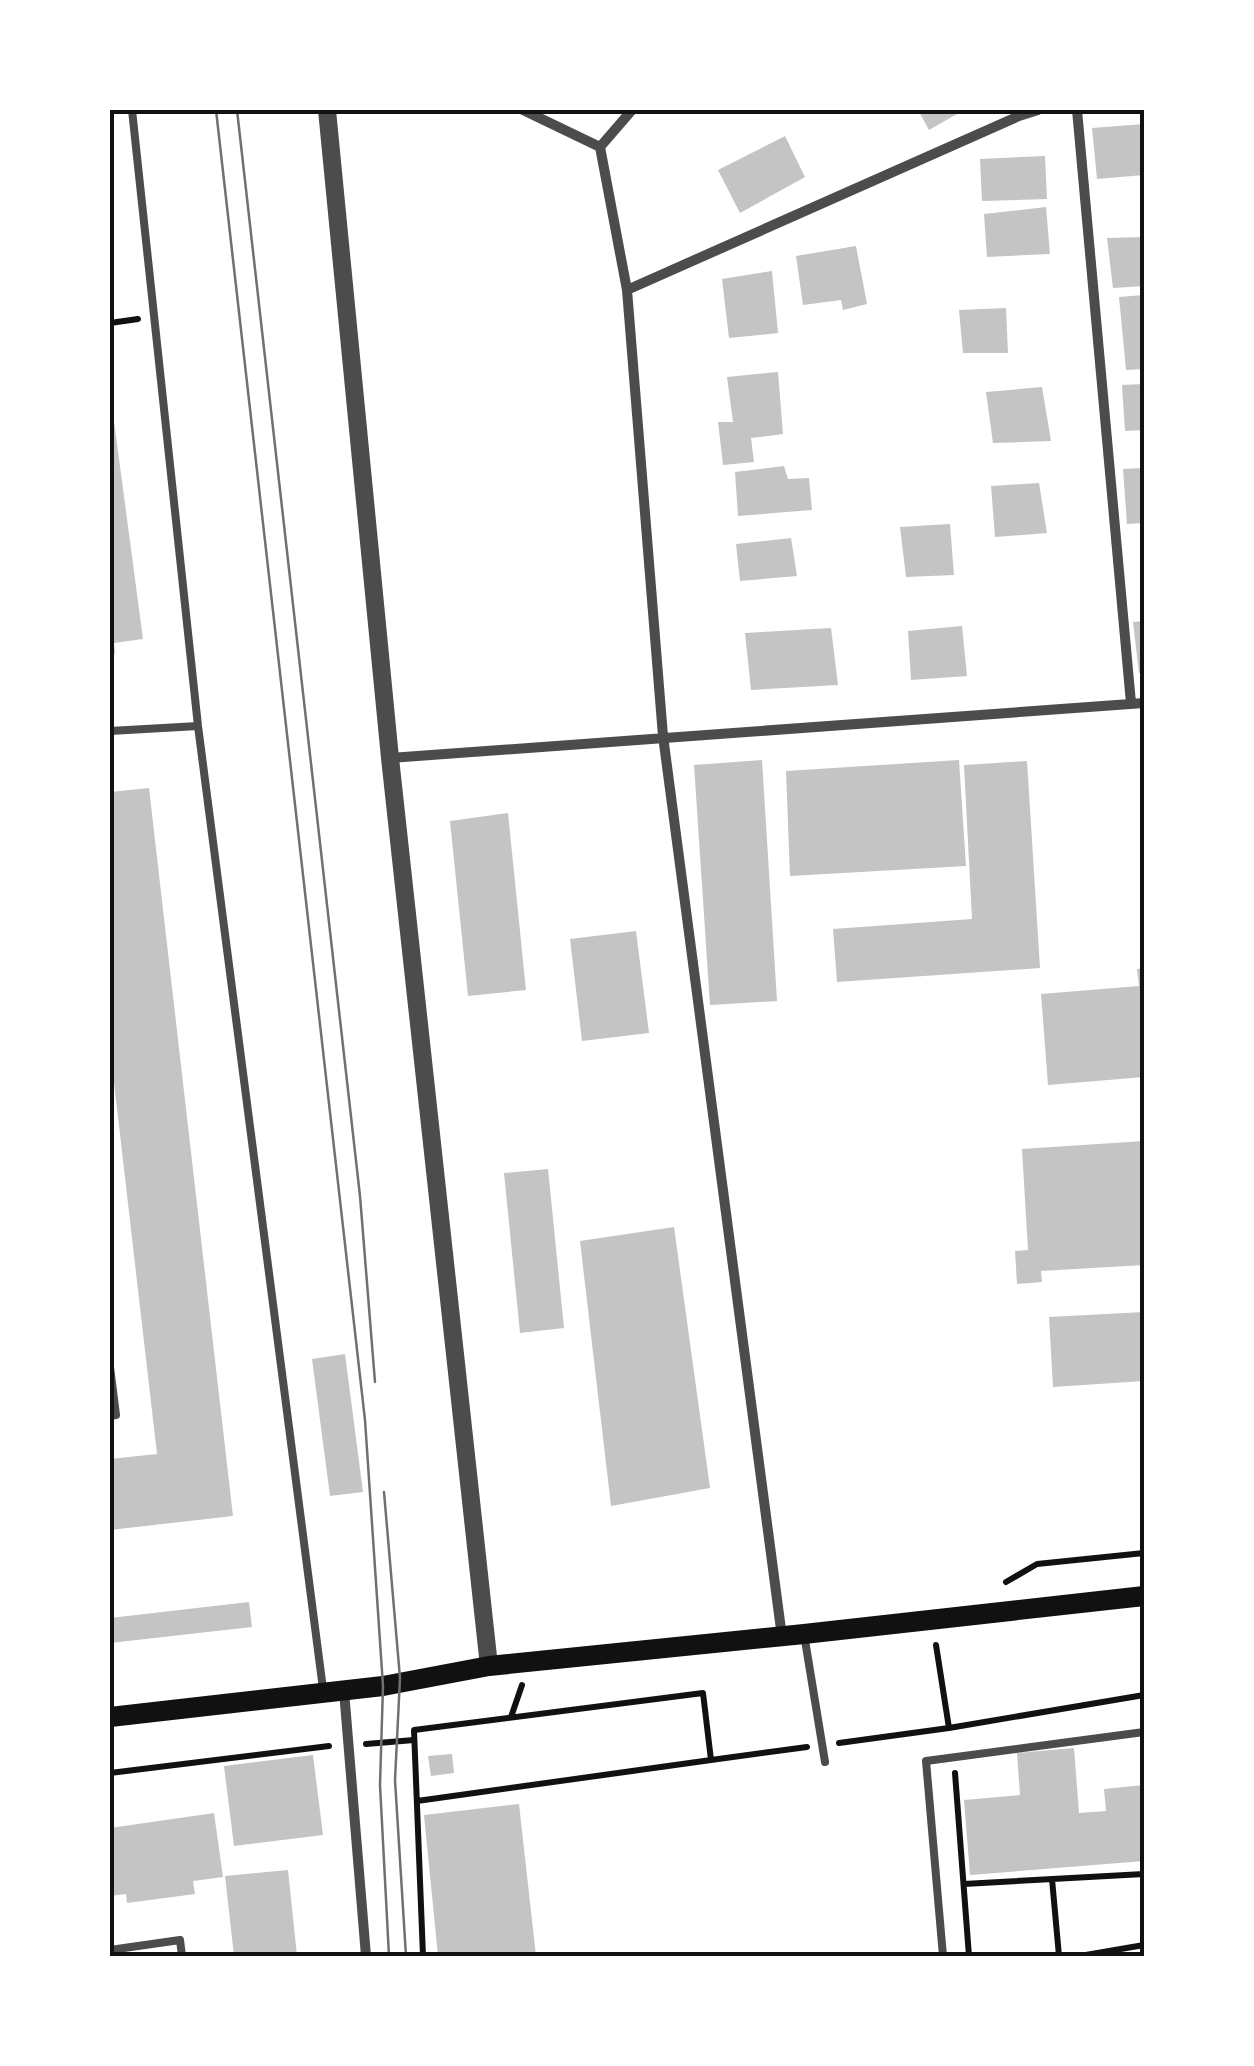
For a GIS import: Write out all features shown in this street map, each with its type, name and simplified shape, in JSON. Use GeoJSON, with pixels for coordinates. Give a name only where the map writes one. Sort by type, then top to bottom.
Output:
{"type":"FeatureCollection","features":[{"type":"Feature","properties":{"kind":"main road"},"geometry":{"type":"LineString","coordinates":[[110,1718],[400,1683],[489,1666],[1144,1596]]}},
{"type":"Feature","properties":{"kind":"street"},"geometry":{"type":"LineString","coordinates":[[328,110],[390,758],[489,1666]]}},
{"type":"Feature","properties":{"kind":"street"},"geometry":{"type":"LineString","coordinates":[[524,110],[600,147]]}},
{"type":"Feature","properties":{"kind":"street"},"geometry":{"type":"LineString","coordinates":[[600,147],[632,110]]}},
{"type":"Feature","properties":{"kind":"street"},"geometry":{"type":"LineString","coordinates":[[627,290],[1038,110]]}},
{"type":"Feature","properties":{"kind":"street"},"geometry":{"type":"LineString","coordinates":[[1077,110],[1131,704]]}},
{"type":"Feature","properties":{"kind":"street"},"geometry":{"type":"LineString","coordinates":[[600,147],[627,290],[663,736],[793,1636]]}},
{"type":"Feature","properties":{"kind":"street"},"geometry":{"type":"LineString","coordinates":[[390,758],[1144,703]]}},
{"type":"Feature","properties":{"kind":"street"},"geometry":{"type":"LineString","coordinates":[[334,1692],[366,1956]]}},
{"type":"Feature","properties":{"kind":"lane"},"geometry":{"type":"LineString","coordinates":[[132,110],[198,726],[334,1692]]}},
{"type":"Feature","properties":{"kind":"lane"},"geometry":{"type":"LineString","coordinates":[[110,731],[198,726]]}},
{"type":"Feature","properties":{"kind":"lane"},"geometry":{"type":"LineString","coordinates":[[110,1367],[116,1415],[110,1416]]}},
{"type":"Feature","properties":{"kind":"lane"},"geometry":{"type":"LineString","coordinates":[[793,1636],[825,1762]]}},
{"type":"Feature","properties":{"kind":"lane"},"geometry":{"type":"LineString","coordinates":[[943,1956],[926,1762],[1144,1732]]}},
{"type":"Feature","properties":{"kind":"lane"},"geometry":{"type":"LineString","coordinates":[[110,1950],[180,1940],[182,1956]]}},
{"type":"Feature","properties":{"kind":"path"},"geometry":{"type":"LineString","coordinates":[[989,1584],[1008,1582],[1038,1564],[1144,1553]]}},
{"type":"Feature","properties":{"kind":"path"},"geometry":{"type":"LineString","coordinates":[[932,1620],[949,1728]]}},
{"type":"Feature","properties":{"kind":"path"},"geometry":{"type":"LineString","coordinates":[[423,1956],[414,1730],[703,1693],[711,1760]]}},
{"type":"Feature","properties":{"kind":"path"},"geometry":{"type":"LineString","coordinates":[[417,1801],[949,1728],[1144,1695]]}},
{"type":"Feature","properties":{"kind":"path"},"geometry":{"type":"LineString","coordinates":[[356,1744],[414,1740]]}},
{"type":"Feature","properties":{"kind":"path"},"geometry":{"type":"LineString","coordinates":[[110,1773],[340,1746]]}},
{"type":"Feature","properties":{"kind":"path"},"geometry":{"type":"LineString","coordinates":[[954,1757],[969,1956]]}},
{"type":"Feature","properties":{"kind":"path"},"geometry":{"type":"LineString","coordinates":[[964,1884],[1144,1874]]}},
{"type":"Feature","properties":{"kind":"path"},"geometry":{"type":"LineString","coordinates":[[1052,1879],[1058,1956]]}},
{"type":"Feature","properties":{"kind":"path"},"geometry":{"type":"LineString","coordinates":[[1080,1956],[1144,1944]]}},
{"type":"Feature","properties":{"kind":"building"},"geometry":{"type":"Polygon","coordinates":[[[918,110],[964,110],[929,130],[918,110]]]}},
{"type":"Feature","properties":{"kind":"building"},"geometry":{"type":"Polygon","coordinates":[[[1144,124],[1144,175],[1097,179],[1092,128],[1144,124]]]}},
{"type":"Feature","properties":{"kind":"building"},"geometry":{"type":"Polygon","coordinates":[[[785,136],[805,177],[740,213],[718,170],[785,136]]]}},
{"type":"Feature","properties":{"kind":"building"},"geometry":{"type":"Polygon","coordinates":[[[1045,156],[1047,199],[982,201],[980,159],[1045,156]]]}},
{"type":"Feature","properties":{"kind":"building"},"geometry":{"type":"Polygon","coordinates":[[[1046,207],[1050,254],[987,257],[984,214],[1046,207]]]}},
{"type":"Feature","properties":{"kind":"building"},"geometry":{"type":"Polygon","coordinates":[[[1144,237],[1144,286],[1113,288],[1107,238],[1144,237]]]}},
{"type":"Feature","properties":{"kind":"building"},"geometry":{"type":"Polygon","coordinates":[[[856,246],[867,304],[843,310],[841,300],[803,305],[796,256],[856,246]]]}},
{"type":"Feature","properties":{"kind":"building"},"geometry":{"type":"Polygon","coordinates":[[[772,271],[778,333],[729,338],[722,279],[772,271]]]}},
{"type":"Feature","properties":{"kind":"building"},"geometry":{"type":"Polygon","coordinates":[[[1144,295],[1144,369],[1126,370],[1119,297],[1144,295]]]}},
{"type":"Feature","properties":{"kind":"building"},"geometry":{"type":"Polygon","coordinates":[[[1006,308],[1008,353],[963,353],[959,310],[1006,308]]]}},
{"type":"Feature","properties":{"kind":"building"},"geometry":{"type":"Polygon","coordinates":[[[778,372],[783,434],[751,438],[754,462],[723,465],[718,422],[733,422],[727,377],[778,372]]]}},
{"type":"Feature","properties":{"kind":"building"},"geometry":{"type":"Polygon","coordinates":[[[1144,384],[1144,430],[1125,431],[1122,385],[1144,384]]]}},
{"type":"Feature","properties":{"kind":"building"},"geometry":{"type":"Polygon","coordinates":[[[1042,387],[1051,441],[993,443],[986,392],[1042,387]]]}},
{"type":"Feature","properties":{"kind":"building"},"geometry":{"type":"Polygon","coordinates":[[[110,406],[143,639],[114,643],[115,654],[110,654],[110,406]]]}},
{"type":"Feature","properties":{"kind":"building"},"geometry":{"type":"Polygon","coordinates":[[[784,466],[788,479],[809,478],[812,510],[738,516],[735,472],[784,466]]]}},
{"type":"Feature","properties":{"kind":"building"},"geometry":{"type":"Polygon","coordinates":[[[1144,468],[1144,523],[1127,524],[1123,469],[1144,468]]]}},
{"type":"Feature","properties":{"kind":"building"},"geometry":{"type":"Polygon","coordinates":[[[1039,483],[1047,533],[995,537],[991,486],[1039,483]]]}},
{"type":"Feature","properties":{"kind":"building"},"geometry":{"type":"Polygon","coordinates":[[[950,524],[954,575],[906,577],[900,527],[950,524]]]}},
{"type":"Feature","properties":{"kind":"building"},"geometry":{"type":"Polygon","coordinates":[[[791,538],[797,576],[740,581],[736,544],[791,538]]]}},
{"type":"Feature","properties":{"kind":"building"},"geometry":{"type":"Polygon","coordinates":[[[1144,621],[1144,673],[1139,673],[1133,622],[1144,621]]]}},
{"type":"Feature","properties":{"kind":"building"},"geometry":{"type":"Polygon","coordinates":[[[962,626],[967,676],[911,680],[908,631],[962,626]]]}},
{"type":"Feature","properties":{"kind":"building"},"geometry":{"type":"Polygon","coordinates":[[[831,628],[838,685],[751,690],[745,633],[831,628]]]}},
{"type":"Feature","properties":{"kind":"building"},"geometry":{"type":"Polygon","coordinates":[[[762,760],[777,1001],[710,1005],[694,765],[762,760]]]}},
{"type":"Feature","properties":{"kind":"building"},"geometry":{"type":"Polygon","coordinates":[[[959,760],[966,866],[790,876],[786,771],[959,760]]]}},
{"type":"Feature","properties":{"kind":"building"},"geometry":{"type":"Polygon","coordinates":[[[1027,761],[1040,968],[837,982],[833,929],[972,919],[964,765],[1027,761]]]}},
{"type":"Feature","properties":{"kind":"building"},"geometry":{"type":"Polygon","coordinates":[[[149,788],[233,1516],[110,1530],[110,1459],[157,1454],[110,1048],[110,792],[149,788]]]}},
{"type":"Feature","properties":{"kind":"building"},"geometry":{"type":"Polygon","coordinates":[[[508,813],[526,990],[468,996],[450,821],[508,813]]]}},
{"type":"Feature","properties":{"kind":"building"},"geometry":{"type":"Polygon","coordinates":[[[636,931],[649,1033],[582,1041],[570,939],[636,931]]]}},
{"type":"Feature","properties":{"kind":"building"},"geometry":{"type":"Polygon","coordinates":[[[1144,968],[1144,1077],[1048,1085],[1041,994],[1139,986],[1137,969],[1144,968]]]}},
{"type":"Feature","properties":{"kind":"building"},"geometry":{"type":"Polygon","coordinates":[[[1144,1141],[1144,1265],[1041,1271],[1042,1282],[1017,1284],[1015,1251],[1028,1250],[1022,1149],[1144,1141]]]}},
{"type":"Feature","properties":{"kind":"building"},"geometry":{"type":"Polygon","coordinates":[[[548,1169],[564,1328],[520,1333],[504,1173],[548,1169]]]}},
{"type":"Feature","properties":{"kind":"building"},"geometry":{"type":"Polygon","coordinates":[[[674,1227],[710,1488],[611,1506],[580,1241],[674,1227]]]}},
{"type":"Feature","properties":{"kind":"building"},"geometry":{"type":"Polygon","coordinates":[[[1144,1312],[1144,1381],[1053,1387],[1049,1317],[1144,1312]]]}},
{"type":"Feature","properties":{"kind":"building"},"geometry":{"type":"Polygon","coordinates":[[[345,1354],[363,1492],[330,1496],[312,1359],[345,1354]]]}},
{"type":"Feature","properties":{"kind":"building"},"geometry":{"type":"Polygon","coordinates":[[[249,1602],[252,1627],[110,1643],[110,1618],[249,1602]]]}},
{"type":"Feature","properties":{"kind":"building"},"geometry":{"type":"Polygon","coordinates":[[[1074,1748],[1079,1813],[1106,1811],[1104,1789],[1144,1785],[1144,1861],[970,1875],[964,1800],[1020,1795],[1017,1753],[1074,1748]]]}},
{"type":"Feature","properties":{"kind":"building"},"geometry":{"type":"Polygon","coordinates":[[[452,1754],[454,1773],[431,1776],[428,1756],[452,1754]]]}},
{"type":"Feature","properties":{"kind":"building"},"geometry":{"type":"Polygon","coordinates":[[[313,1755],[323,1835],[234,1846],[224,1766],[313,1755]]]}},
{"type":"Feature","properties":{"kind":"building"},"geometry":{"type":"Polygon","coordinates":[[[519,1804],[536,1956],[438,1956],[424,1815],[519,1804]]]}},
{"type":"Feature","properties":{"kind":"building"},"geometry":{"type":"Polygon","coordinates":[[[214,1813],[223,1877],[193,1881],[195,1894],[127,1903],[126,1894],[110,1896],[110,1828],[214,1813]]]}},
{"type":"Feature","properties":{"kind":"building"},"geometry":{"type":"Polygon","coordinates":[[[288,1870],[297,1956],[234,1956],[225,1876],[288,1870]]]}},
{"type":"Feature","properties":{"kind":"tram line"},"geometry":{"type":"LineString","coordinates":[[216,110],[365,1420],[383,1686],[380,1785],[389,1956]]}},
{"type":"Feature","properties":{"kind":"tram line"},"geometry":{"type":"LineString","coordinates":[[237,110],[360,1196],[375,1382]]}},
{"type":"Feature","properties":{"kind":"tram line"},"geometry":{"type":"LineString","coordinates":[[384,1492],[400,1678],[395,1780],[406,1956]]}}]}
